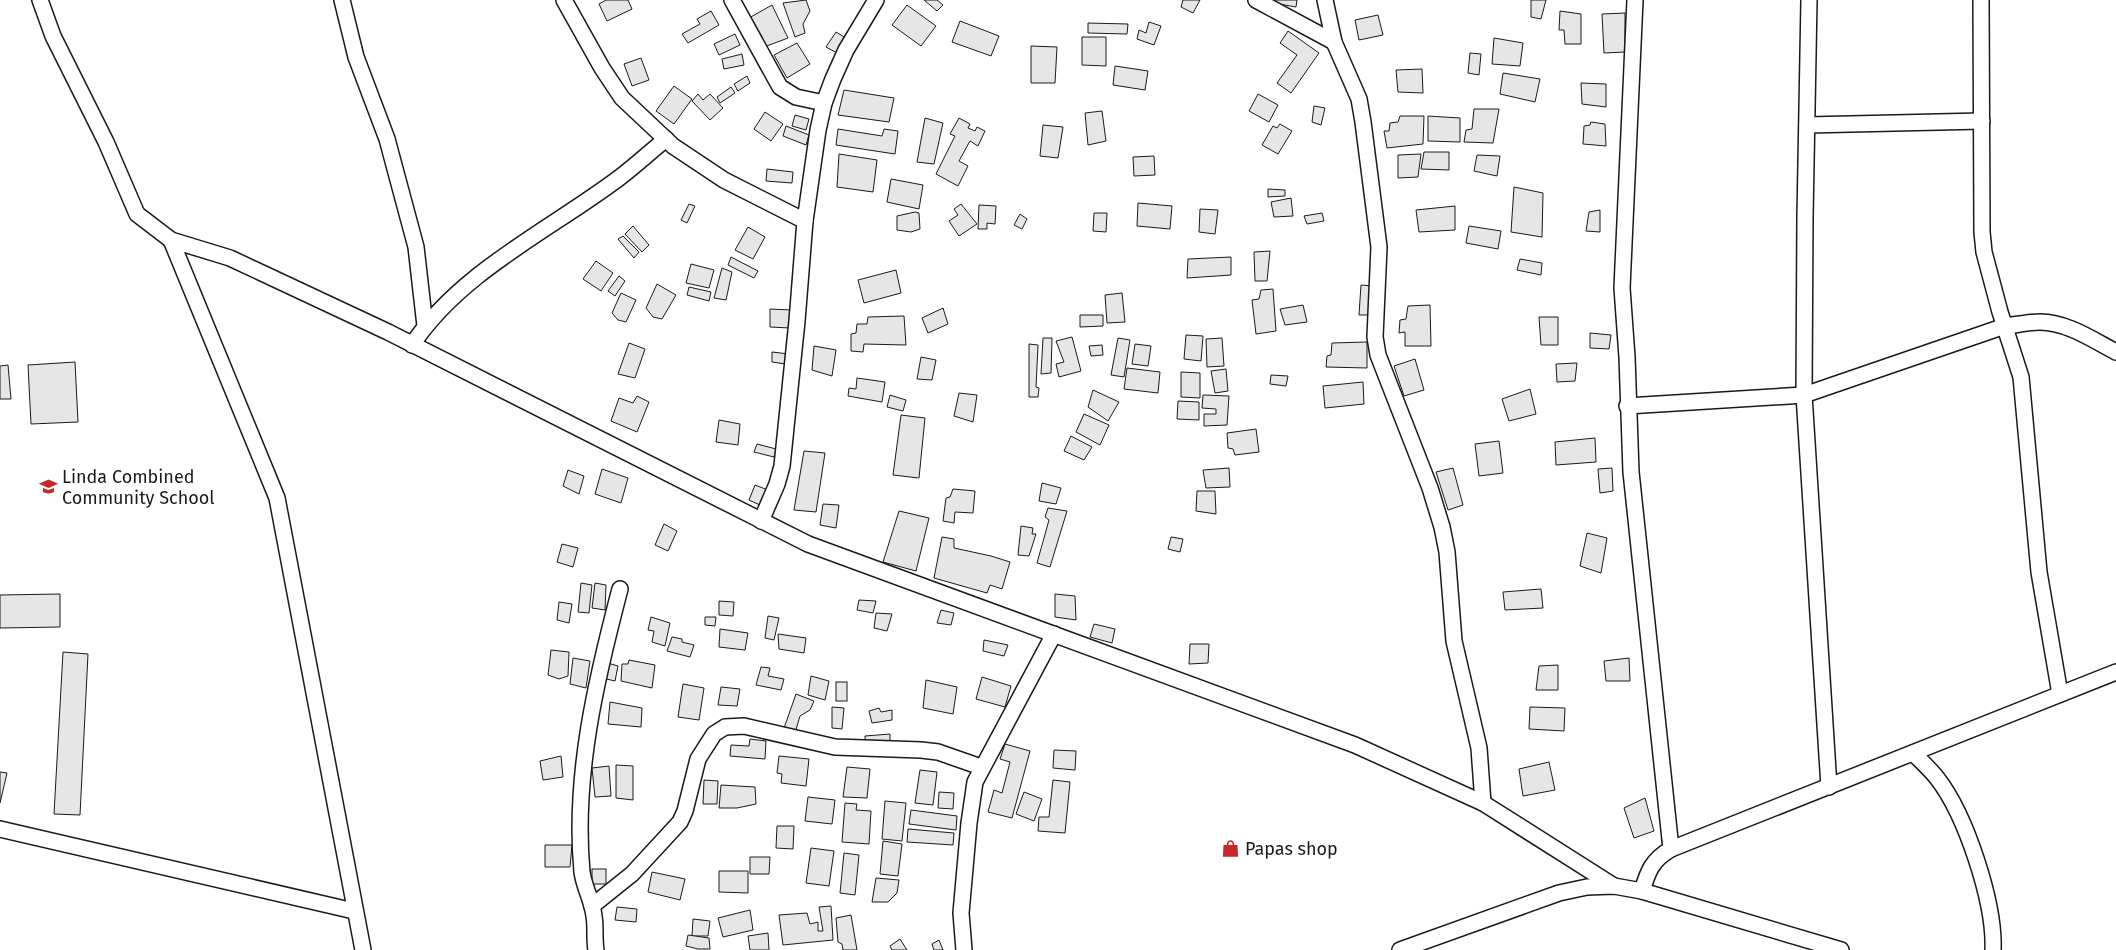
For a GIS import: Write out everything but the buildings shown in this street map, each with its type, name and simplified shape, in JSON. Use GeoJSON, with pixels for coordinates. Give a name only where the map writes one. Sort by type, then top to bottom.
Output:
{"type":"FeatureCollection","features":[{"type":"Feature","properties":{"kind":"street"},"geometry":{"type":"LineString","coordinates":[[40,0],[53,36],[106,142],[138,214],[171,240],[230,258],[388,332],[412,346],[544,409],[808,544],[1355,745],[1484,803],[1614,886]]}},
{"type":"Feature","properties":{"kind":"street"},"geometry":{"type":"LineString","coordinates":[[342,0],[356,57],[387,138],[416,247],[425,326]]}},
{"type":"Feature","properties":{"kind":"street"},"geometry":{"type":"LineString","coordinates":[[564,0],[602,68],[622,98],[666,139],[690,159],[724,180],[805,221]]}},
{"type":"Feature","properties":{"kind":"street"},"geometry":{"type":"LineString","coordinates":[[732,0],[780,87],[796,97],[824,103]]}},
{"type":"Feature","properties":{"kind":"street"},"geometry":{"type":"LineString","coordinates":[[761,521],[777,484],[782,466],[805,221],[824,103],[846,50],[876,0]]}},
{"type":"Feature","properties":{"kind":"street"},"geometry":{"type":"LineString","coordinates":[[1256,0],[1334,42]]}},
{"type":"Feature","properties":{"kind":"street"},"geometry":{"type":"LineString","coordinates":[[1324,0],[1334,42],[1359,100],[1363,122],[1379,247],[1375,337],[1378,355],[1430,488],[1442,527],[1447,552],[1454,641],[1479,748],[1484,803]]}},
{"type":"Feature","properties":{"kind":"street"},"geometry":{"type":"LineString","coordinates":[[1635,0],[1622,288],[1627,357],[1627,406],[1639,558],[1671,849]]}},
{"type":"Feature","properties":{"kind":"street"},"geometry":{"type":"LineString","coordinates":[[1810,0],[1804,395],[1829,787]]}},
{"type":"Feature","properties":{"kind":"street"},"geometry":{"type":"LineString","coordinates":[[1981,0],[1982,232],[1984,252],[2021,377],[2039,572],[2060,694]]}},
{"type":"Feature","properties":{"kind":"street"},"geometry":{"type":"LineString","coordinates":[[1807,125],[1982,121]]}},
{"type":"Feature","properties":{"kind":"street"},"geometry":{"type":"LineString","coordinates":[[412,346],[440,308],[485,272],[618,179],[666,139]]}},
{"type":"Feature","properties":{"kind":"street"},"geometry":{"type":"LineString","coordinates":[[171,240],[277,498],[354,911],[363,950]]}},
{"type":"Feature","properties":{"kind":"street"},"geometry":{"type":"LineString","coordinates":[[1627,406],[1804,395],[2005,326],[2033,322],[2051,323],[2079,332],[2116,352]]}},
{"type":"Feature","properties":{"kind":"street"},"geometry":{"type":"LineString","coordinates":[[596,950],[592,906],[584,883],[580,833],[586,743],[599,668],[620,589]]}},
{"type":"Feature","properties":{"kind":"street"},"geometry":{"type":"LineString","coordinates":[[964,950],[961,913],[968,823],[975,782],[1054,634]]}},
{"type":"Feature","properties":{"kind":"street"},"geometry":{"type":"LineString","coordinates":[[1642,891],[1648,869],[1654,860],[1671,849],[2116,672]]}},
{"type":"Feature","properties":{"kind":"street"},"geometry":{"type":"LineString","coordinates":[[592,906],[632,874],[680,822],[685,811],[698,759],[714,734],[725,727],[744,726],[835,747],[938,752],[982,767]]}},
{"type":"Feature","properties":{"kind":"street"},"geometry":{"type":"LineString","coordinates":[[1913,753],[1937,777],[1963,824],[1990,909],[1993,950]]}},
{"type":"Feature","properties":{"kind":"street"},"geometry":{"type":"LineString","coordinates":[[0,829],[354,911]]}},
{"type":"Feature","properties":{"kind":"street"},"geometry":{"type":"LineString","coordinates":[[1400,950],[1559,893],[1587,887],[1614,886],[1642,891],[1804,944],[1841,950]]}},
{"type":"Feature","properties":{"kind":"place","name":"Linda Combined Community School"},"geometry":{"type":"Point","coordinates":[48,487]}},
{"type":"Feature","properties":{"kind":"place","name":"Papas shop"},"geometry":{"type":"Point","coordinates":[1231,849]}}]}
